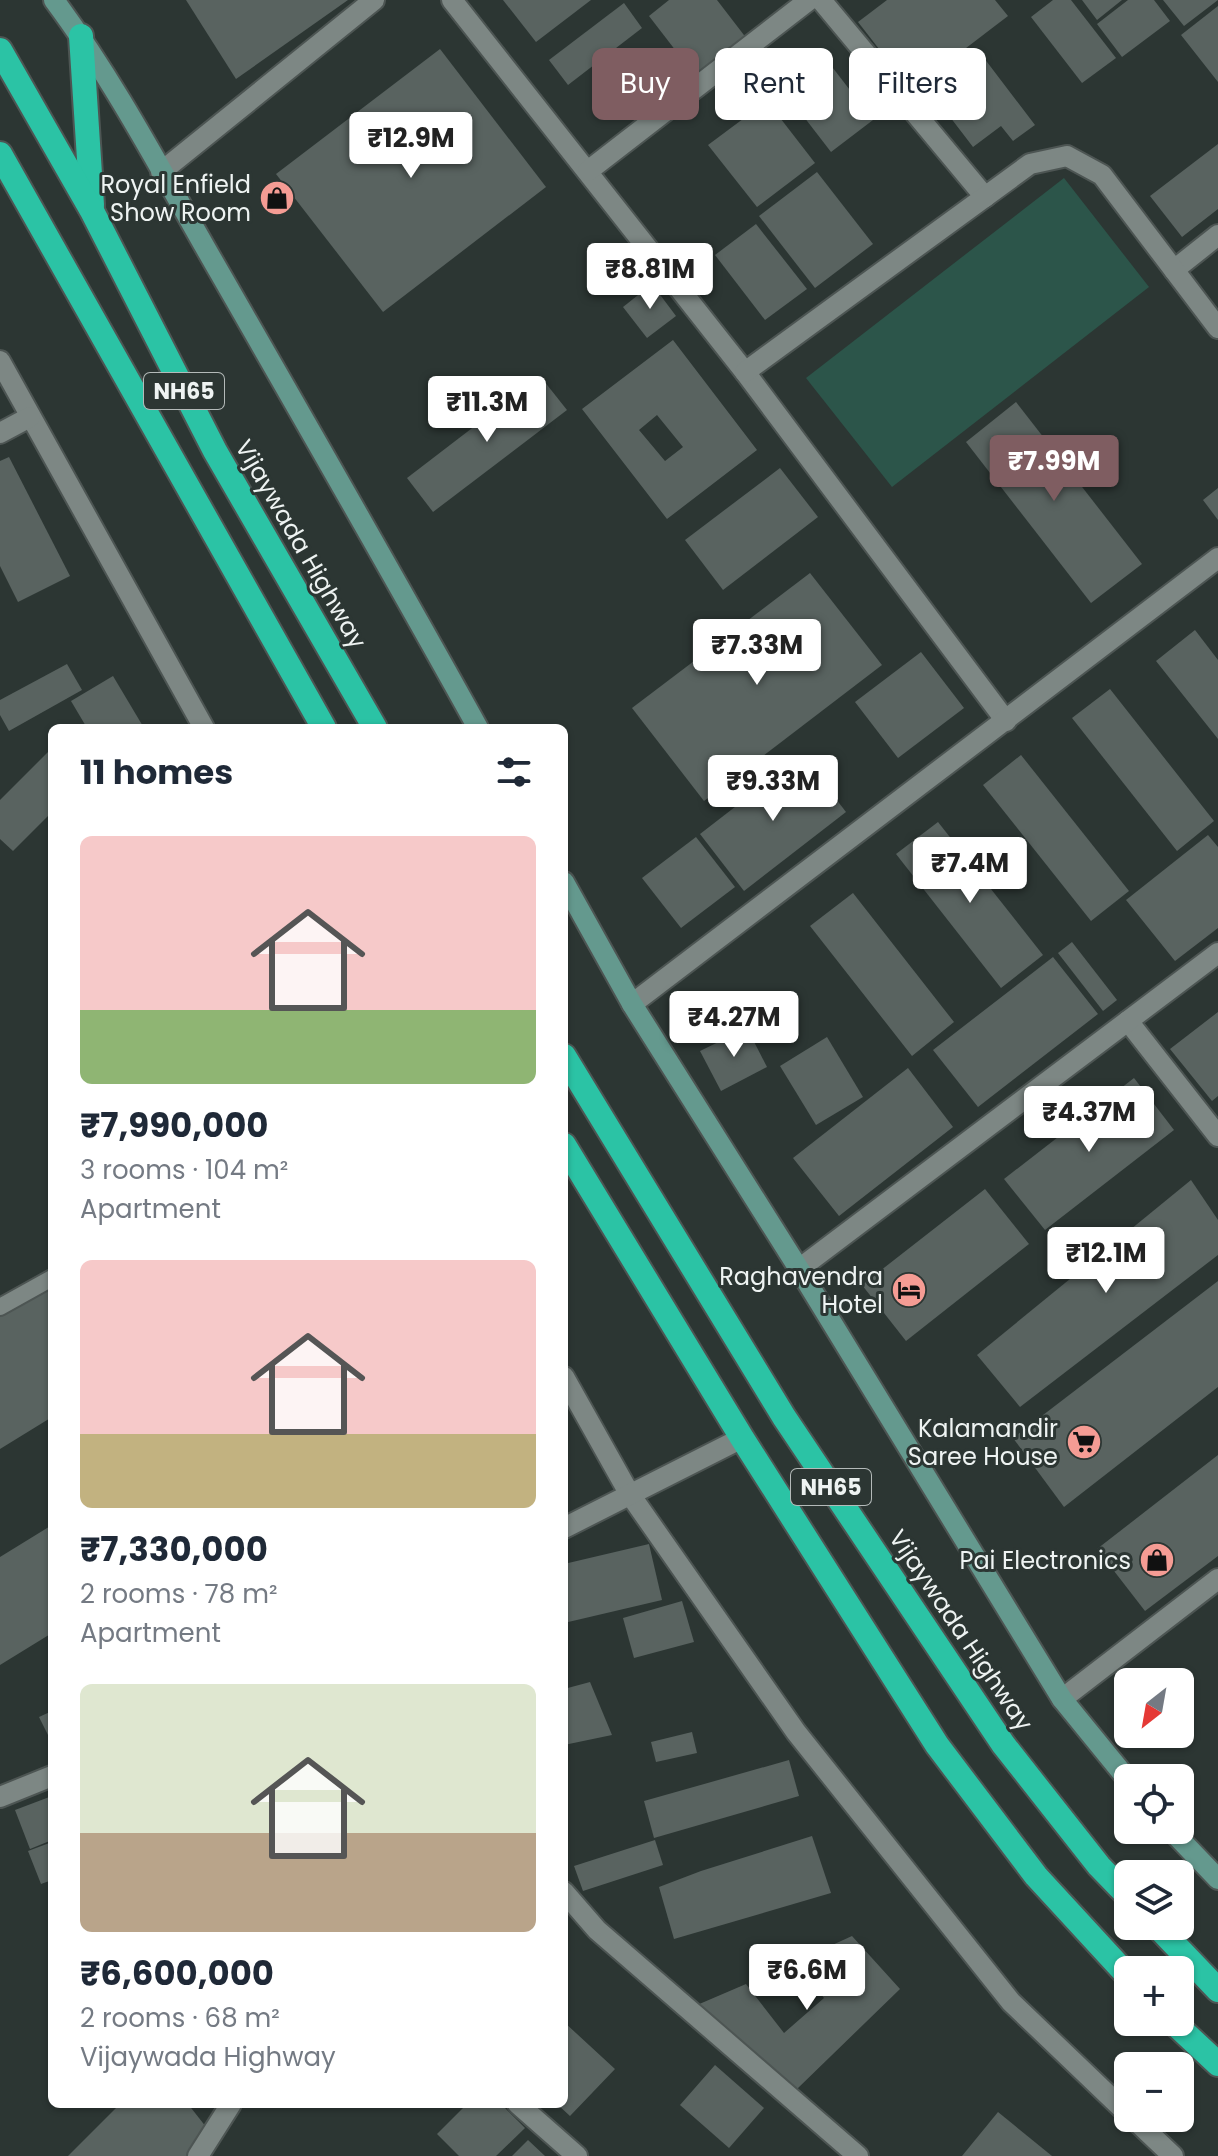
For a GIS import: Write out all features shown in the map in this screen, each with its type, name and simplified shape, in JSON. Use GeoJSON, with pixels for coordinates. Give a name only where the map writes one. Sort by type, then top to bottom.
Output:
{"type":"FeatureCollection","features":[{"type":"Feature","properties":{"kind":"highway"},"geometry":{"type":"LineString","coordinates":[[81,36],[92,211]]}},
{"type":"Feature","properties":{"kind":"highway","name":"Vijaywada Highway"},"geometry":{"type":"LineString","coordinates":[[0,50],[92,211],[215,451],[373,724]]}},
{"type":"Feature","properties":{"kind":"highway","name":"NH65"},"geometry":{"type":"LineString","coordinates":[[0,154],[322,724]]}},
{"type":"Feature","properties":{"kind":"highway"},"geometry":{"type":"LineString","coordinates":[[235,570],[273,551]]}},
{"type":"Feature","properties":{"kind":"highway","name":"Vijaywada Highway"},"geometry":{"type":"LineString","coordinates":[[568,1063],[784,1417],[1003,1744],[1114,1882]]}},
{"type":"Feature","properties":{"kind":"highway","name":"NH65"},"geometry":{"type":"LineString","coordinates":[[568,1152],[742,1438],[937,1745],[1036,1876],[1114,1961]]}},
{"type":"Feature","properties":{"kind":"highway"},"geometry":{"type":"LineString","coordinates":[[1171,1940],[1217,1986]]}},
{"type":"Feature","properties":{"kind":"highway"},"geometry":{"type":"LineString","coordinates":[[1188,2036],[1218,2064]]}},
{"type":"Feature","properties":{"kind":"street"},"geometry":{"type":"LineString","coordinates":[[54,0],[81,36],[161,172],[476,724]]}},
{"type":"Feature","properties":{"kind":"street"},"geometry":{"type":"LineString","coordinates":[[161,172],[374,0]]}},
{"type":"Feature","properties":{"kind":"street"},"geometry":{"type":"LineString","coordinates":[[452,0],[745,372],[1006,721]]}},
{"type":"Feature","properties":{"kind":"street"},"geometry":{"type":"LineString","coordinates":[[588,171],[809,0]]}},
{"type":"Feature","properties":{"kind":"street"},"geometry":{"type":"LineString","coordinates":[[821,0],[985,197]]}},
{"type":"Feature","properties":{"kind":"street"},"geometry":{"type":"LineString","coordinates":[[745,372],[1030,164],[1067,156],[1102,175],[1218,328]]}},
{"type":"Feature","properties":{"kind":"street"},"geometry":{"type":"LineString","coordinates":[[1174,270],[1218,235]]}},
{"type":"Feature","properties":{"kind":"street"},"geometry":{"type":"LineString","coordinates":[[0,361],[202,724]]}},
{"type":"Feature","properties":{"kind":"street"},"geometry":{"type":"LineString","coordinates":[[0,433],[30,417]]}},
{"type":"Feature","properties":{"kind":"street"},"geometry":{"type":"LineString","coordinates":[[632,1004],[1218,558]]}},
{"type":"Feature","properties":{"kind":"street"},"geometry":{"type":"LineString","coordinates":[[568,889],[632,1004],[799,1269],[1062,1699],[1115,1764]]}},
{"type":"Feature","properties":{"kind":"street"},"geometry":{"type":"LineString","coordinates":[[799,1269],[1218,953]]}},
{"type":"Feature","properties":{"kind":"street"},"geometry":{"type":"LineString","coordinates":[[1128,1021],[1218,1136]]}},
{"type":"Feature","properties":{"kind":"street"},"geometry":{"type":"LineString","coordinates":[[568,1384],[629,1493],[796,1732],[1011,2002],[1114,2101]]}},
{"type":"Feature","properties":{"kind":"street"},"geometry":{"type":"LineString","coordinates":[[568,1526],[742,1438]]}},
{"type":"Feature","properties":{"kind":"street"},"geometry":{"type":"LineString","coordinates":[[1062,1699],[1218,1579]]}},
{"type":"Feature","properties":{"kind":"street"},"geometry":{"type":"LineString","coordinates":[[0,1797],[48,1778]]}},
{"type":"Feature","properties":{"kind":"street"},"geometry":{"type":"LineString","coordinates":[[1184,1844],[1218,1879]]}},
{"type":"Feature","properties":{"kind":"street"},"geometry":{"type":"LineString","coordinates":[[568,1897],[597,1930],[858,2156]]}},
{"type":"Feature","properties":{"kind":"street"},"geometry":{"type":"LineString","coordinates":[[198,2156],[228,2108]]}},
{"type":"Feature","properties":{"kind":"street"},"geometry":{"type":"LineString","coordinates":[[523,2108],[577,2156]]}},
{"type":"Feature","properties":{"kind":"street"},"geometry":{"type":"LineString","coordinates":[[1148,2132],[1173,2156]]}},
{"type":"Feature","properties":{"kind":"lane"},"geometry":{"type":"LineString","coordinates":[[0,1307],[48,1280]]}},
{"type":"Feature","properties":{"kind":"green space"},"geometry":{"type":"Polygon","coordinates":[[[1064,178],[1149,287],[892,487],[806,378],[1064,178]]]}},
{"type":"Feature","properties":{"kind":"building"},"geometry":{"type":"Polygon","coordinates":[[[186,0],[348,0],[236,79],[186,0]]]}},
{"type":"Feature","properties":{"kind":"building"},"geometry":{"type":"Polygon","coordinates":[[[503,0],[591,0],[536,42],[503,0]]]}},
{"type":"Feature","properties":{"kind":"building"},"geometry":{"type":"Polygon","coordinates":[[[669,0],[717,0],[747,39],[735,48],[715,48],[715,63],[699,75],[699,48],[674,48],[649,16],[669,0]]]}},
{"type":"Feature","properties":{"kind":"building"},"geometry":{"type":"Polygon","coordinates":[[[887,0],[995,0],[1008,16],[966,48],[878,48],[858,22],[887,0]]]}},
{"type":"Feature","properties":{"kind":"building"},"geometry":{"type":"Polygon","coordinates":[[[1053,0],[1071,0],[1116,58],[1082,83],[1031,17],[1053,0]]]}},
{"type":"Feature","properties":{"kind":"building"},"geometry":{"type":"Polygon","coordinates":[[[1082,0],[1122,0],[1097,20],[1082,0]]]}},
{"type":"Feature","properties":{"kind":"building"},"geometry":{"type":"Polygon","coordinates":[[[1128,0],[1154,0],[1170,21],[1122,57],[1097,24],[1128,0]]]}},
{"type":"Feature","properties":{"kind":"building"},"geometry":{"type":"Polygon","coordinates":[[[1163,0],[1218,0],[1184,26],[1163,0]]]}},
{"type":"Feature","properties":{"kind":"building"},"geometry":{"type":"Polygon","coordinates":[[[624,3],[642,28],[616,48],[592,48],[592,67],[568,85],[549,60],[624,3]]]}},
{"type":"Feature","properties":{"kind":"building"},"geometry":{"type":"Polygon","coordinates":[[[1218,6],[1218,82],[1181,35],[1218,6]]]}},
{"type":"Feature","properties":{"kind":"building"},"geometry":{"type":"Polygon","coordinates":[[[440,49],[546,187],[383,312],[276,174],[440,49]]]}},
{"type":"Feature","properties":{"kind":"building"},"geometry":{"type":"Polygon","coordinates":[[[986,61],[1035,125],[1013,141],[1001,126],[973,147],[952,120],[986,120],[986,61]]]}},
{"type":"Feature","properties":{"kind":"building"},"geometry":{"type":"Polygon","coordinates":[[[833,68],[849,89],[849,120],[873,120],[831,152],[806,120],[833,120],[833,68]]]}},
{"type":"Feature","properties":{"kind":"building"},"geometry":{"type":"Polygon","coordinates":[[[742,120],[782,120],[815,163],[757,207],[708,145],[742,120]]]}},
{"type":"Feature","properties":{"kind":"building"},"geometry":{"type":"Polygon","coordinates":[[[1218,144],[1218,209],[1182,237],[1150,196],[1218,144]]]}},
{"type":"Feature","properties":{"kind":"building"},"geometry":{"type":"Polygon","coordinates":[[[817,172],[873,244],[815,288],[759,216],[817,172]]]}},
{"type":"Feature","properties":{"kind":"building"},"geometry":{"type":"Polygon","coordinates":[[[756,224],[807,289],[765,320],[715,255],[756,224]]]}},
{"type":"Feature","properties":{"kind":"building"},"geometry":{"type":"Polygon","coordinates":[[[652,284],[676,316],[647,338],[623,307],[652,284]]]}},
{"type":"Feature","properties":{"kind":"building"},"geometry":{"type":"Polygon","coordinates":[[[673,340],[757,450],[667,519],[582,409],[673,340]],[[657,415],[639,430],[665,461],[683,447],[657,415]]]}},
{"type":"Feature","properties":{"kind":"building"},"geometry":{"type":"Polygon","coordinates":[[[540,376],[567,410],[433,512],[407,478],[540,376]]]}},
{"type":"Feature","properties":{"kind":"building"},"geometry":{"type":"Polygon","coordinates":[[[1016,402],[1142,564],[1091,603],[966,442],[1016,402]]]}},
{"type":"Feature","properties":{"kind":"building"},"geometry":{"type":"Polygon","coordinates":[[[9,457],[70,576],[18,602],[0,566],[0,461],[9,457]]]}},
{"type":"Feature","properties":{"kind":"building"},"geometry":{"type":"Polygon","coordinates":[[[780,468],[818,517],[723,590],[685,540],[780,468]]]}},
{"type":"Feature","properties":{"kind":"building"},"geometry":{"type":"Polygon","coordinates":[[[1218,488],[1218,520],[1203,500],[1218,488]]]}},
{"type":"Feature","properties":{"kind":"building"},"geometry":{"type":"Polygon","coordinates":[[[810,573],[882,665],[704,801],[632,708],[810,573]]]}},
{"type":"Feature","properties":{"kind":"building"},"geometry":{"type":"Polygon","coordinates":[[[1195,630],[1218,660],[1218,739],[1156,661],[1195,630]]]}},
{"type":"Feature","properties":{"kind":"building"},"geometry":{"type":"Polygon","coordinates":[[[921,652],[964,708],[898,758],[855,702],[921,652]]]}},
{"type":"Feature","properties":{"kind":"building"},"geometry":{"type":"Polygon","coordinates":[[[67,664],[82,690],[9,731],[0,715],[0,700],[67,664]]]}},
{"type":"Feature","properties":{"kind":"building"},"geometry":{"type":"Polygon","coordinates":[[[113,676],[142,724],[85,724],[71,701],[113,676]]]}},
{"type":"Feature","properties":{"kind":"building"},"geometry":{"type":"Polygon","coordinates":[[[1110,689],[1214,821],[1177,851],[1072,718],[1110,689]]]}},
{"type":"Feature","properties":{"kind":"building"},"geometry":{"type":"Polygon","coordinates":[[[48,752],[48,816],[13,851],[0,839],[0,800],[48,752]]]}},
{"type":"Feature","properties":{"kind":"building"},"geometry":{"type":"Polygon","coordinates":[[[802,755],[846,812],[744,891],[700,834],[802,755]]]}},
{"type":"Feature","properties":{"kind":"building"},"geometry":{"type":"Polygon","coordinates":[[[1021,755],[1129,891],[1091,921],[983,785],[1021,755]]]}},
{"type":"Feature","properties":{"kind":"building"},"geometry":{"type":"Polygon","coordinates":[[[938,822],[1043,955],[1001,988],[896,854],[938,822]]]}},
{"type":"Feature","properties":{"kind":"building"},"geometry":{"type":"Polygon","coordinates":[[[1208,835],[1218,847],[1218,928],[1175,961],[1126,900],[1208,835]]]}},
{"type":"Feature","properties":{"kind":"building"},"geometry":{"type":"Polygon","coordinates":[[[696,837],[735,887],[681,928],[642,878],[696,837]]]}},
{"type":"Feature","properties":{"kind":"building"},"geometry":{"type":"Polygon","coordinates":[[[853,893],[954,1022],[912,1056],[810,926],[853,893]]]}},
{"type":"Feature","properties":{"kind":"building"},"geometry":{"type":"Polygon","coordinates":[[[1072,942],[1117,1000],[1103,1011],[1058,953],[1072,942]]]}},
{"type":"Feature","properties":{"kind":"building"},"geometry":{"type":"Polygon","coordinates":[[[1053,957],[1098,1014],[978,1107],[933,1050],[1053,957]]]}},
{"type":"Feature","properties":{"kind":"building"},"geometry":{"type":"Polygon","coordinates":[[[1218,1012],[1218,1096],[1212,1101],[1170,1049],[1218,1012]]]}},
{"type":"Feature","properties":{"kind":"building"},"geometry":{"type":"Polygon","coordinates":[[[747,1028],[767,1067],[721,1091],[700,1051],[747,1028]]]}},
{"type":"Feature","properties":{"kind":"building"},"geometry":{"type":"Polygon","coordinates":[[[827,1037],[863,1097],[816,1125],[780,1066],[827,1037]]]}},
{"type":"Feature","properties":{"kind":"building"},"geometry":{"type":"Polygon","coordinates":[[[908,1068],[953,1127],[839,1216],[793,1158],[908,1068]]]}},
{"type":"Feature","properties":{"kind":"building"},"geometry":{"type":"Polygon","coordinates":[[[1134,1078],[1174,1130],[1045,1230],[1004,1179],[1134,1078]]]}},
{"type":"Feature","properties":{"kind":"building"},"geometry":{"type":"Polygon","coordinates":[[[1191,1180],[1218,1220],[1218,1255],[1020,1407],[977,1355],[1191,1180]]]}},
{"type":"Feature","properties":{"kind":"building"},"geometry":{"type":"Polygon","coordinates":[[[985,1189],[1029,1244],[906,1341],[862,1285],[985,1189]]]}},
{"type":"Feature","properties":{"kind":"building"},"geometry":{"type":"Polygon","coordinates":[[[1218,1281],[1218,1387],[1064,1507],[1013,1438],[1218,1281]]]}},
{"type":"Feature","properties":{"kind":"building"},"geometry":{"type":"Polygon","coordinates":[[[48,1286],[48,1419],[0,1449],[0,1316],[48,1286]]]}},
{"type":"Feature","properties":{"kind":"building"},"geometry":{"type":"Polygon","coordinates":[[[1218,1455],[1218,1556],[1145,1611],[1097,1549],[1218,1455]]]}},
{"type":"Feature","properties":{"kind":"building"},"geometry":{"type":"Polygon","coordinates":[[[48,1527],[48,1635],[0,1665],[0,1557],[48,1527]]]}},
{"type":"Feature","properties":{"kind":"building"},"geometry":{"type":"Polygon","coordinates":[[[649,1544],[662,1600],[568,1622],[568,1563],[649,1544]]]}},
{"type":"Feature","properties":{"kind":"building"},"geometry":{"type":"Polygon","coordinates":[[[682,1601],[694,1642],[634,1658],[623,1618],[682,1601]]]}},
{"type":"Feature","properties":{"kind":"building"},"geometry":{"type":"Polygon","coordinates":[[[590,1682],[612,1735],[568,1744],[568,1688],[590,1682]]]}},
{"type":"Feature","properties":{"kind":"building"},"geometry":{"type":"Polygon","coordinates":[[[48,1713],[48,1735],[39,1717],[48,1713]]]}},
{"type":"Feature","properties":{"kind":"building"},"geometry":{"type":"Polygon","coordinates":[[[692,1732],[697,1753],[656,1762],[651,1742],[692,1732]]]}},
{"type":"Feature","properties":{"kind":"building"},"geometry":{"type":"Polygon","coordinates":[[[789,1760],[799,1796],[654,1838],[644,1801],[789,1760]]]}},
{"type":"Feature","properties":{"kind":"building"},"geometry":{"type":"Polygon","coordinates":[[[48,1798],[48,1842],[30,1849],[15,1810],[48,1798]]]}},
{"type":"Feature","properties":{"kind":"building"},"geometry":{"type":"Polygon","coordinates":[[[812,1836],[831,1893],[674,1939],[659,1887],[812,1836]]]}},
{"type":"Feature","properties":{"kind":"building"},"geometry":{"type":"Polygon","coordinates":[[[655,1840],[663,1865],[583,1891],[574,1866],[655,1840]]]}},
{"type":"Feature","properties":{"kind":"building"},"geometry":{"type":"Polygon","coordinates":[[[48,1844],[48,1881],[41,1884],[28,1851],[48,1844]]]}},
{"type":"Feature","properties":{"kind":"building"},"geometry":{"type":"Polygon","coordinates":[[[852,1936],[900,1989],[797,2089],[690,2008],[746,1984],[784,2033],[824,1998],[795,1962],[852,1936]]]}},
{"type":"Feature","properties":{"kind":"building"},"geometry":{"type":"Polygon","coordinates":[[[568,2026],[615,2069],[570,2116],[561,2108],[568,2108],[568,2026]]]}},
{"type":"Feature","properties":{"kind":"building"},"geometry":{"type":"Polygon","coordinates":[[[715,2065],[764,2108],[729,2148],[680,2105],[715,2065]]]}},
{"type":"Feature","properties":{"kind":"building"},"geometry":{"type":"Polygon","coordinates":[[[116,2108],[191,2108],[210,2132],[186,2156],[68,2156],[116,2108]]]}},
{"type":"Feature","properties":{"kind":"building"},"geometry":{"type":"Polygon","coordinates":[[[463,2108],[505,2108],[525,2128],[496,2156],[459,2156],[437,2134],[463,2108]]]}},
{"type":"Feature","properties":{"kind":"building"},"geometry":{"type":"Polygon","coordinates":[[[998,2112],[1052,2156],[962,2156],[998,2112]]]}},
{"type":"Feature","properties":{"kind":"building"},"geometry":{"type":"Polygon","coordinates":[[[528,2140],[545,2156],[512,2156],[528,2140]]]}},
{"type":"Feature","properties":{"kind":"place","name":"Royal Enfield Show Room"},"geometry":{"type":"Point","coordinates":[277,198]}},
{"type":"Feature","properties":{"kind":"place","name":"Raghavendra Hotel"},"geometry":{"type":"Point","coordinates":[909,1290]}},
{"type":"Feature","properties":{"kind":"place","name":"Kalamandir Saree House"},"geometry":{"type":"Point","coordinates":[1084,1442]}},
{"type":"Feature","properties":{"kind":"place","name":"Pai Electronics"},"geometry":{"type":"Point","coordinates":[1157,1560]}}]}
